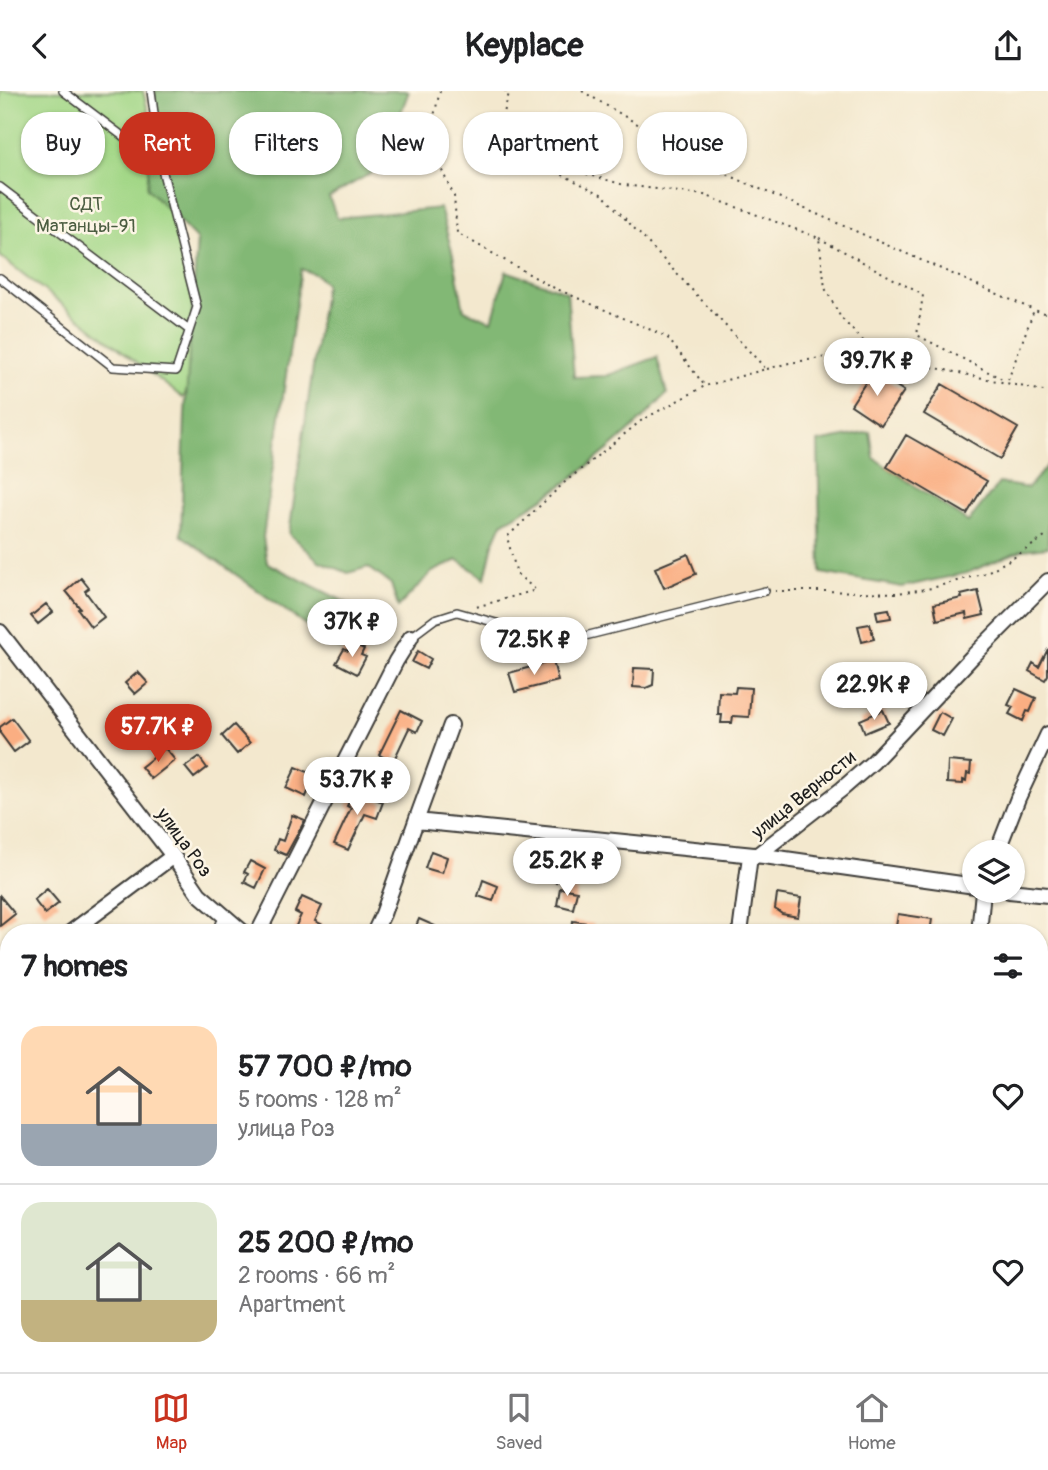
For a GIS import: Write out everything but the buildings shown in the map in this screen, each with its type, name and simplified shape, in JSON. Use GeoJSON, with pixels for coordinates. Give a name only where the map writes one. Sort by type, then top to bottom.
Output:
{"type":"FeatureCollection","features":[{"type":"Feature","properties":{"kind":"street","name":"улица Верности"},"geometry":{"type":"LineString","coordinates":[[753,856],[873,762],[972,657],[1048,582]]}},
{"type":"Feature","properties":{"kind":"street","name":"улица Роз"},"geometry":{"type":"LineString","coordinates":[[0,632],[173,856],[199,894],[233,924]]}},
{"type":"Feature","properties":{"kind":"street"},"geometry":{"type":"LineString","coordinates":[[263,924],[396,661],[411,637]]}},
{"type":"Feature","properties":{"kind":"street"},"geometry":{"type":"LineString","coordinates":[[378,924],[451,725]]}},
{"type":"Feature","properties":{"kind":"street"},"geometry":{"type":"LineString","coordinates":[[1002,840],[1018,798],[1048,734]]}},
{"type":"Feature","properties":{"kind":"street"},"geometry":{"type":"LineString","coordinates":[[416,821],[753,856],[962,884]]}},
{"type":"Feature","properties":{"kind":"street"},"geometry":{"type":"LineString","coordinates":[[82,924],[173,856]]}},
{"type":"Feature","properties":{"kind":"street"},"geometry":{"type":"LineString","coordinates":[[742,924],[753,856]]}},
{"type":"Feature","properties":{"kind":"street"},"geometry":{"type":"LineString","coordinates":[[1025,893],[1048,895]]}},
{"type":"Feature","properties":{"kind":"street"},"geometry":{"type":"LineString","coordinates":[[980,924],[982,903]]}},
{"type":"Feature","properties":{"kind":"lane"},"geometry":{"type":"LineString","coordinates":[[63,91],[119,133]]}},
{"type":"Feature","properties":{"kind":"lane"},"geometry":{"type":"LineString","coordinates":[[151,91],[154,112]]}},
{"type":"Feature","properties":{"kind":"lane"},"geometry":{"type":"LineString","coordinates":[[0,278],[113,366],[176,371],[197,307],[164,175]]}},
{"type":"Feature","properties":{"kind":"lane"},"geometry":{"type":"LineString","coordinates":[[0,187],[189,330]]}},
{"type":"Feature","properties":{"kind":"lane"},"geometry":{"type":"LineString","coordinates":[[411,637],[435,618],[457,613],[508,626],[556,643],[765,591]]}},
{"type":"Feature","properties":{"kind":"lane"},"geometry":{"type":"LineString","coordinates":[[220,924],[224,917]]}},
{"type":"Feature","properties":{"kind":"path"},"geometry":{"type":"LineString","coordinates":[[440,91],[428,141],[454,196],[457,233],[550,286],[667,337],[705,386]]}},
{"type":"Feature","properties":{"kind":"path"},"geometry":{"type":"LineString","coordinates":[[504,112],[509,93],[506,91]]}},
{"type":"Feature","properties":{"kind":"path"},"geometry":{"type":"LineString","coordinates":[[582,91],[708,166],[1048,314]]}},
{"type":"Feature","properties":{"kind":"path"},"geometry":{"type":"LineString","coordinates":[[564,175],[603,195],[766,369]]}},
{"type":"Feature","properties":{"kind":"path"},"geometry":{"type":"LineString","coordinates":[[590,175],[624,185],[705,195],[820,238],[923,296],[917,335],[1007,382]]}},
{"type":"Feature","properties":{"kind":"path"},"geometry":{"type":"LineString","coordinates":[[820,238],[825,288],[841,318],[872,349],[922,365],[1048,392]]}},
{"type":"Feature","properties":{"kind":"path"},"geometry":{"type":"LineString","coordinates":[[1007,382],[1034,310]]}},
{"type":"Feature","properties":{"kind":"path"},"geometry":{"type":"LineString","coordinates":[[457,613],[536,590],[517,574],[507,537],[565,482],[642,421],[705,386],[789,363],[872,349]]}},
{"type":"Feature","properties":{"kind":"path"},"geometry":{"type":"LineString","coordinates":[[765,591],[898,593],[932,588],[985,573],[1048,535]]}},
{"type":"Feature","properties":{"kind":"green space","name":"СДТ Матанцы-91"},"geometry":{"type":"Polygon","coordinates":[[[0,91],[143,91],[148,112],[119,112],[119,175],[164,175],[208,350],[183,398],[0,256],[0,91]]]}},
{"type":"Feature","properties":{"kind":"green space"},"geometry":{"type":"Polygon","coordinates":[[[155,91],[409,91],[401,112],[356,112],[356,175],[368,175],[329,197],[337,218],[440,208],[464,310],[492,321],[506,271],[567,292],[574,377],[606,376],[657,357],[667,394],[589,465],[502,523],[493,544],[485,578],[458,560],[432,572],[398,607],[391,584],[368,567],[348,573],[319,561],[289,534],[325,284],[317,275],[301,269],[263,537],[267,563],[357,608],[339,649],[181,535],[185,414],[197,240],[147,188],[148,175],[215,175],[215,112],[153,112],[155,91]]]}},
{"type":"Feature","properties":{"kind":"green space"},"geometry":{"type":"Polygon","coordinates":[[[870,432],[874,458],[968,522],[999,483],[1028,488],[1048,465],[1048,547],[1022,550],[967,573],[902,587],[821,573],[818,442],[870,432]]]}}]}
